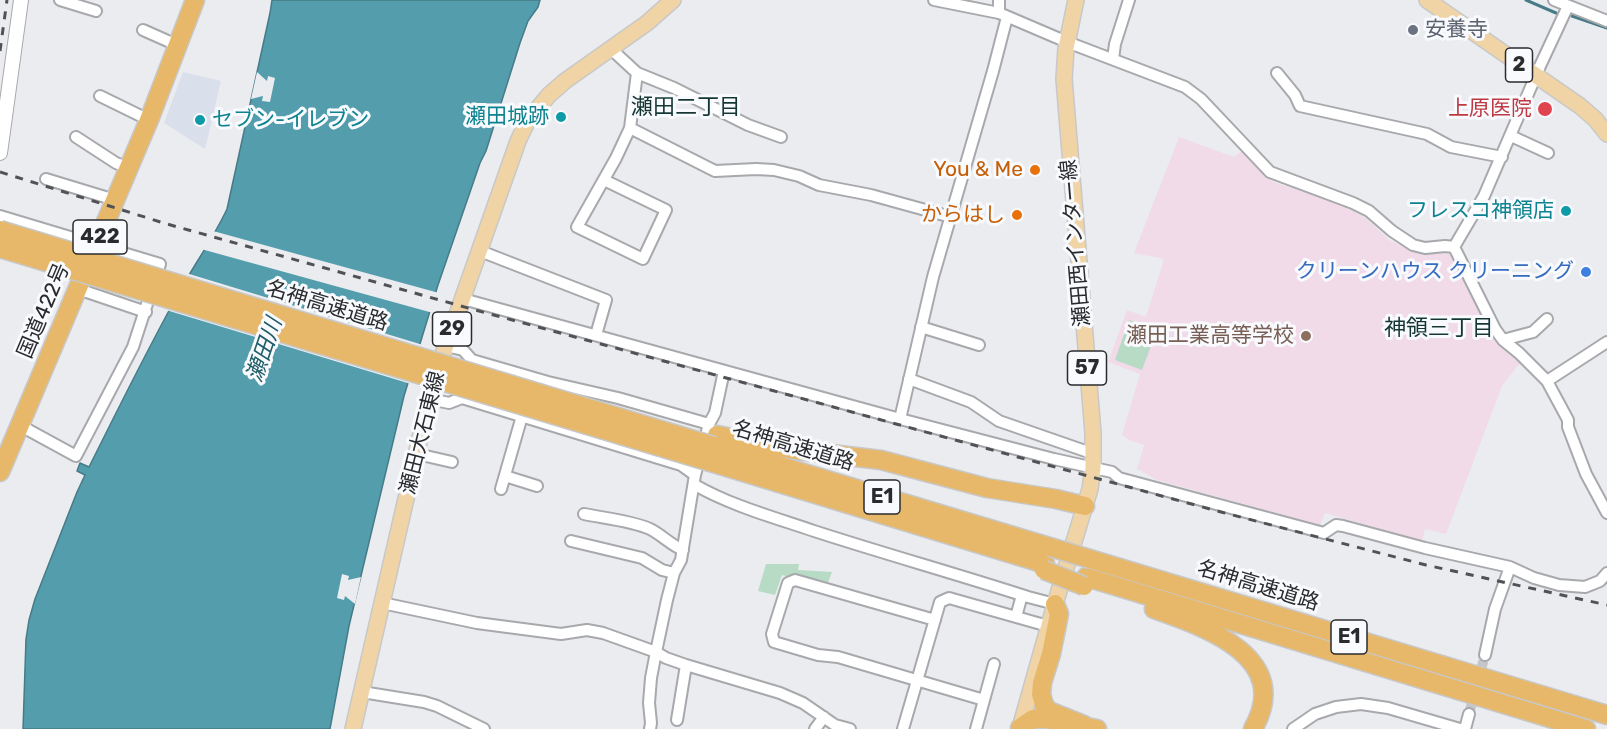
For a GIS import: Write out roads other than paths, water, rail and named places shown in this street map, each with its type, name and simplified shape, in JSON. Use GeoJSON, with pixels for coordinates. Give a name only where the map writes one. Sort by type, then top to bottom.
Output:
{"type":"FeatureCollection","features":[{"type":"Feature","properties":{"kind":"highway","name":"国道422号"},"geometry":{"type":"LineString","coordinates":[[0,472],[149,120],[195,0]]}},
{"type":"Feature","properties":{"kind":"highway","name":"名神高速道路"},"geometry":{"type":"LineString","coordinates":[[0,230],[507,384],[713,442],[1046,561],[1586,729]]}},
{"type":"Feature","properties":{"kind":"highway","name":"名神高速道路"},"geometry":{"type":"LineString","coordinates":[[0,248],[713,442],[971,542],[1046,561]]}},
{"type":"Feature","properties":{"kind":"highway"},"geometry":{"type":"LineString","coordinates":[[713,442],[881,460],[987,488],[1085,506]]}},
{"type":"Feature","properties":{"kind":"highway","name":"名神高速道路"},"geometry":{"type":"LineString","coordinates":[[1087,574],[1607,715]]}},
{"type":"Feature","properties":{"kind":"highway"},"geometry":{"type":"LineString","coordinates":[[1087,574],[1224,639],[1243,652],[1255,666],[1262,686],[1261,710],[1253,729]]}},
{"type":"Feature","properties":{"kind":"highway"},"geometry":{"type":"LineString","coordinates":[[1055,604],[1059,614],[1051,654],[1042,683],[1041,694],[1044,705],[1049,711],[1091,727]]}},
{"type":"Feature","properties":{"kind":"highway"},"geometry":{"type":"LineString","coordinates":[[1021,728],[1033,718],[1046,718],[1091,727]]}},
{"type":"Feature","properties":{"kind":"main road","name":"瀬田西インター線"},"geometry":{"type":"LineString","coordinates":[[1021,728],[1048,626],[1085,506],[1094,461],[1064,80],[1067,42],[1076,0]]}},
{"type":"Feature","properties":{"kind":"main road","name":"2"},"geometry":{"type":"LineString","coordinates":[[1426,0],[1580,106],[1607,134]]}},
{"type":"Feature","properties":{"kind":"main road","name":"瀬田大石東線"},"geometry":{"type":"LineString","coordinates":[[353,729],[430,399],[446,346],[518,141],[528,120],[549,94],[647,23],[668,2]]}},
{"type":"Feature","properties":{"kind":"street"},"geometry":{"type":"LineString","coordinates":[[0,153],[21,0]]}},
{"type":"Feature","properties":{"kind":"street"},"geometry":{"type":"LineString","coordinates":[[60,0],[96,11]]}},
{"type":"Feature","properties":{"kind":"street"},"geometry":{"type":"LineString","coordinates":[[934,0],[1003,15],[1067,42],[1178,83],[1193,92],[1270,172],[1353,203],[1369,212],[1413,245],[1425,248],[1454,247]]}},
{"type":"Feature","properties":{"kind":"street"},"geometry":{"type":"LineString","coordinates":[[900,418],[935,266],[993,71],[1003,15],[999,0]]}},
{"type":"Feature","properties":{"kind":"street"},"geometry":{"type":"LineString","coordinates":[[1113,59],[1115,44],[1129,0]]}},
{"type":"Feature","properties":{"kind":"street"},"geometry":{"type":"LineString","coordinates":[[1554,0],[1607,21]]}},
{"type":"Feature","properties":{"kind":"street"},"geometry":{"type":"LineString","coordinates":[[1454,247],[1484,196],[1568,6]]}},
{"type":"Feature","properties":{"kind":"street"},"geometry":{"type":"LineString","coordinates":[[143,30],[179,46]]}},
{"type":"Feature","properties":{"kind":"street"},"geometry":{"type":"LineString","coordinates":[[611,49],[637,72],[748,125],[781,137]]}},
{"type":"Feature","properties":{"kind":"street"},"geometry":{"type":"LineString","coordinates":[[604,180],[666,210],[643,259],[577,227],[630,128],[637,72]]}},
{"type":"Feature","properties":{"kind":"street"},"geometry":{"type":"LineString","coordinates":[[1276,73],[1295,95],[1300,106],[1427,134],[1451,147],[1502,157]]}},
{"type":"Feature","properties":{"kind":"street"},"geometry":{"type":"LineString","coordinates":[[100,96],[149,120]]}},
{"type":"Feature","properties":{"kind":"street"},"geometry":{"type":"LineString","coordinates":[[630,128],[715,171],[774,170],[799,176],[819,185],[871,195],[951,217]]}},
{"type":"Feature","properties":{"kind":"street"},"geometry":{"type":"LineString","coordinates":[[1511,136],[1548,153]]}},
{"type":"Feature","properties":{"kind":"street"},"geometry":{"type":"LineString","coordinates":[[76,137],[116,163],[129,168]]}},
{"type":"Feature","properties":{"kind":"street"},"geometry":{"type":"LineString","coordinates":[[46,179],[115,200]]}},
{"type":"Feature","properties":{"kind":"street"},"geometry":{"type":"LineString","coordinates":[[0,216],[160,264],[133,347],[76,456],[21,426]]}},
{"type":"Feature","properties":{"kind":"street"},"geometry":{"type":"LineString","coordinates":[[1454,247],[1495,329],[1503,340],[1547,381],[1568,420],[1568,427],[1587,474],[1607,513]]}},
{"type":"Feature","properties":{"kind":"street"},"geometry":{"type":"LineString","coordinates":[[480,251],[606,300],[596,335]]}},
{"type":"Feature","properties":{"kind":"street"},"geometry":{"type":"LineString","coordinates":[[78,289],[146,312]]}},
{"type":"Feature","properties":{"kind":"street"},"geometry":{"type":"LineString","coordinates":[[463,299],[1054,459],[1094,461]]}},
{"type":"Feature","properties":{"kind":"street"},"geometry":{"type":"LineString","coordinates":[[1503,340],[1533,332],[1546,319]]}},
{"type":"Feature","properties":{"kind":"street"},"geometry":{"type":"LineString","coordinates":[[921,327],[979,345]]}},
{"type":"Feature","properties":{"kind":"street"},"geometry":{"type":"LineString","coordinates":[[1547,381],[1607,342]]}},
{"type":"Feature","properties":{"kind":"street"},"geometry":{"type":"LineString","coordinates":[[446,346],[463,350],[472,360],[618,399],[713,442]]}},
{"type":"Feature","properties":{"kind":"street"},"geometry":{"type":"LineString","coordinates":[[650,729],[649,703],[656,652],[674,573],[681,560],[695,480],[713,442],[724,371]]}},
{"type":"Feature","properties":{"kind":"street"},"geometry":{"type":"LineString","coordinates":[[909,379],[971,402],[999,421],[1094,461],[1119,478],[1324,533],[1336,525],[1343,526],[1425,548],[1510,567],[1534,578],[1572,587],[1585,587],[1600,581],[1607,573]]}},
{"type":"Feature","properties":{"kind":"street"},"geometry":{"type":"LineString","coordinates":[[430,399],[449,403],[462,398],[681,465],[695,480],[716,496],[741,507],[1055,604]]}},
{"type":"Feature","properties":{"kind":"street"},"geometry":{"type":"LineString","coordinates":[[501,489],[522,417]]}},
{"type":"Feature","properties":{"kind":"street"},"geometry":{"type":"LineString","coordinates":[[417,454],[452,462]]}},
{"type":"Feature","properties":{"kind":"street"},"geometry":{"type":"LineString","coordinates":[[505,476],[537,486]]}},
{"type":"Feature","properties":{"kind":"street"},"geometry":{"type":"LineString","coordinates":[[588,513],[622,518],[653,530],[675,547],[683,550]]}},
{"type":"Feature","properties":{"kind":"street"},"geometry":{"type":"LineString","coordinates":[[571,541],[642,558],[662,570],[674,573]]}},
{"type":"Feature","properties":{"kind":"street"},"geometry":{"type":"LineString","coordinates":[[1485,655],[1495,609],[1510,567]]}},
{"type":"Feature","properties":{"kind":"street"},"geometry":{"type":"LineString","coordinates":[[935,620],[795,580],[788,583],[772,634],[774,642],[818,655],[838,657],[984,700]]}},
{"type":"Feature","properties":{"kind":"street"},"geometry":{"type":"LineString","coordinates":[[1016,617],[1022,595]]}},
{"type":"Feature","properties":{"kind":"street"},"geometry":{"type":"LineString","coordinates":[[903,729],[940,602],[949,598],[1048,626]]}},
{"type":"Feature","properties":{"kind":"street"},"geometry":{"type":"LineString","coordinates":[[382,603],[477,623],[561,634],[593,630],[686,665],[780,693],[803,703],[835,725],[850,729]]}},
{"type":"Feature","properties":{"kind":"street"},"geometry":{"type":"LineString","coordinates":[[976,729],[994,664]]}},
{"type":"Feature","properties":{"kind":"street"},"geometry":{"type":"LineString","coordinates":[[677,720],[686,665]]}},
{"type":"Feature","properties":{"kind":"street"},"geometry":{"type":"LineString","coordinates":[[362,692],[430,704],[484,729]]}},
{"type":"Feature","properties":{"kind":"street"},"geometry":{"type":"LineString","coordinates":[[1293,729],[1315,714],[1336,707],[1361,704],[1388,708],[1462,729],[1469,714]]}},
{"type":"Feature","properties":{"kind":"street"},"geometry":{"type":"LineString","coordinates":[[816,729],[824,717]]}},
{"type":"Feature","properties":{"kind":"water","name":"瀬田川"},"geometry":{"type":"Polygon","coordinates":[[[272,0],[540,0],[528,21],[520,43],[486,151],[438,285],[404,396],[349,626],[330,729],[23,729],[26,639],[29,620],[35,599],[85,475],[77,471],[80,463],[89,467],[183,285],[227,209],[272,0]]]}},
{"type":"Feature","properties":{"kind":"waterway"},"geometry":{"type":"LineString","coordinates":[[1526,0],[1556,13]]}},
{"type":"Feature","properties":{"kind":"waterway"},"geometry":{"type":"LineString","coordinates":[[1572,16],[1607,28]]}},
{"type":"Feature","properties":{"kind":"tunnel"},"geometry":{"type":"LineString","coordinates":[[1469,714],[1485,655]]}},
{"type":"Feature","properties":{"kind":"railway"},"geometry":{"type":"LineString","coordinates":[[0,51],[7,0]]}},
{"type":"Feature","properties":{"kind":"railway"},"geometry":{"type":"LineString","coordinates":[[0,172],[167,224],[479,311],[1221,512],[1426,565],[1607,605]]}},
{"type":"Feature","properties":{"kind":"place","name":"安養寺"},"geometry":{"type":"Point","coordinates":[1413,30]}},
{"type":"Feature","properties":{"kind":"place","name":"上原医院"},"geometry":{"type":"Point","coordinates":[1545,109]}},
{"type":"Feature","properties":{"kind":"place","name":"瀬田城跡"},"geometry":{"type":"Point","coordinates":[561,117]}},
{"type":"Feature","properties":{"kind":"place","name":"セブン-イレブン"},"geometry":{"type":"Point","coordinates":[200,120]}},
{"type":"Feature","properties":{"kind":"place","name":"You & Me"},"geometry":{"type":"Point","coordinates":[1035,170]}},
{"type":"Feature","properties":{"kind":"place","name":"フレスコ神領店"},"geometry":{"type":"Point","coordinates":[1566,211]}},
{"type":"Feature","properties":{"kind":"place","name":"からはし"},"geometry":{"type":"Point","coordinates":[1017,215]}},
{"type":"Feature","properties":{"kind":"place","name":"クリーンハウス クリーニング"},"geometry":{"type":"Point","coordinates":[1586,272]}},
{"type":"Feature","properties":{"kind":"place","name":"瀬田工業高等学校"},"geometry":{"type":"Point","coordinates":[1306,336]}},
{"type":"Feature","properties":{"kind":"district","name":"瀬田二丁目"},"geometry":{"type":"Point","coordinates":[686,108]}},
{"type":"Feature","properties":{"kind":"district","name":"神領三丁目"},"geometry":{"type":"Point","coordinates":[1439,329]}}]}
